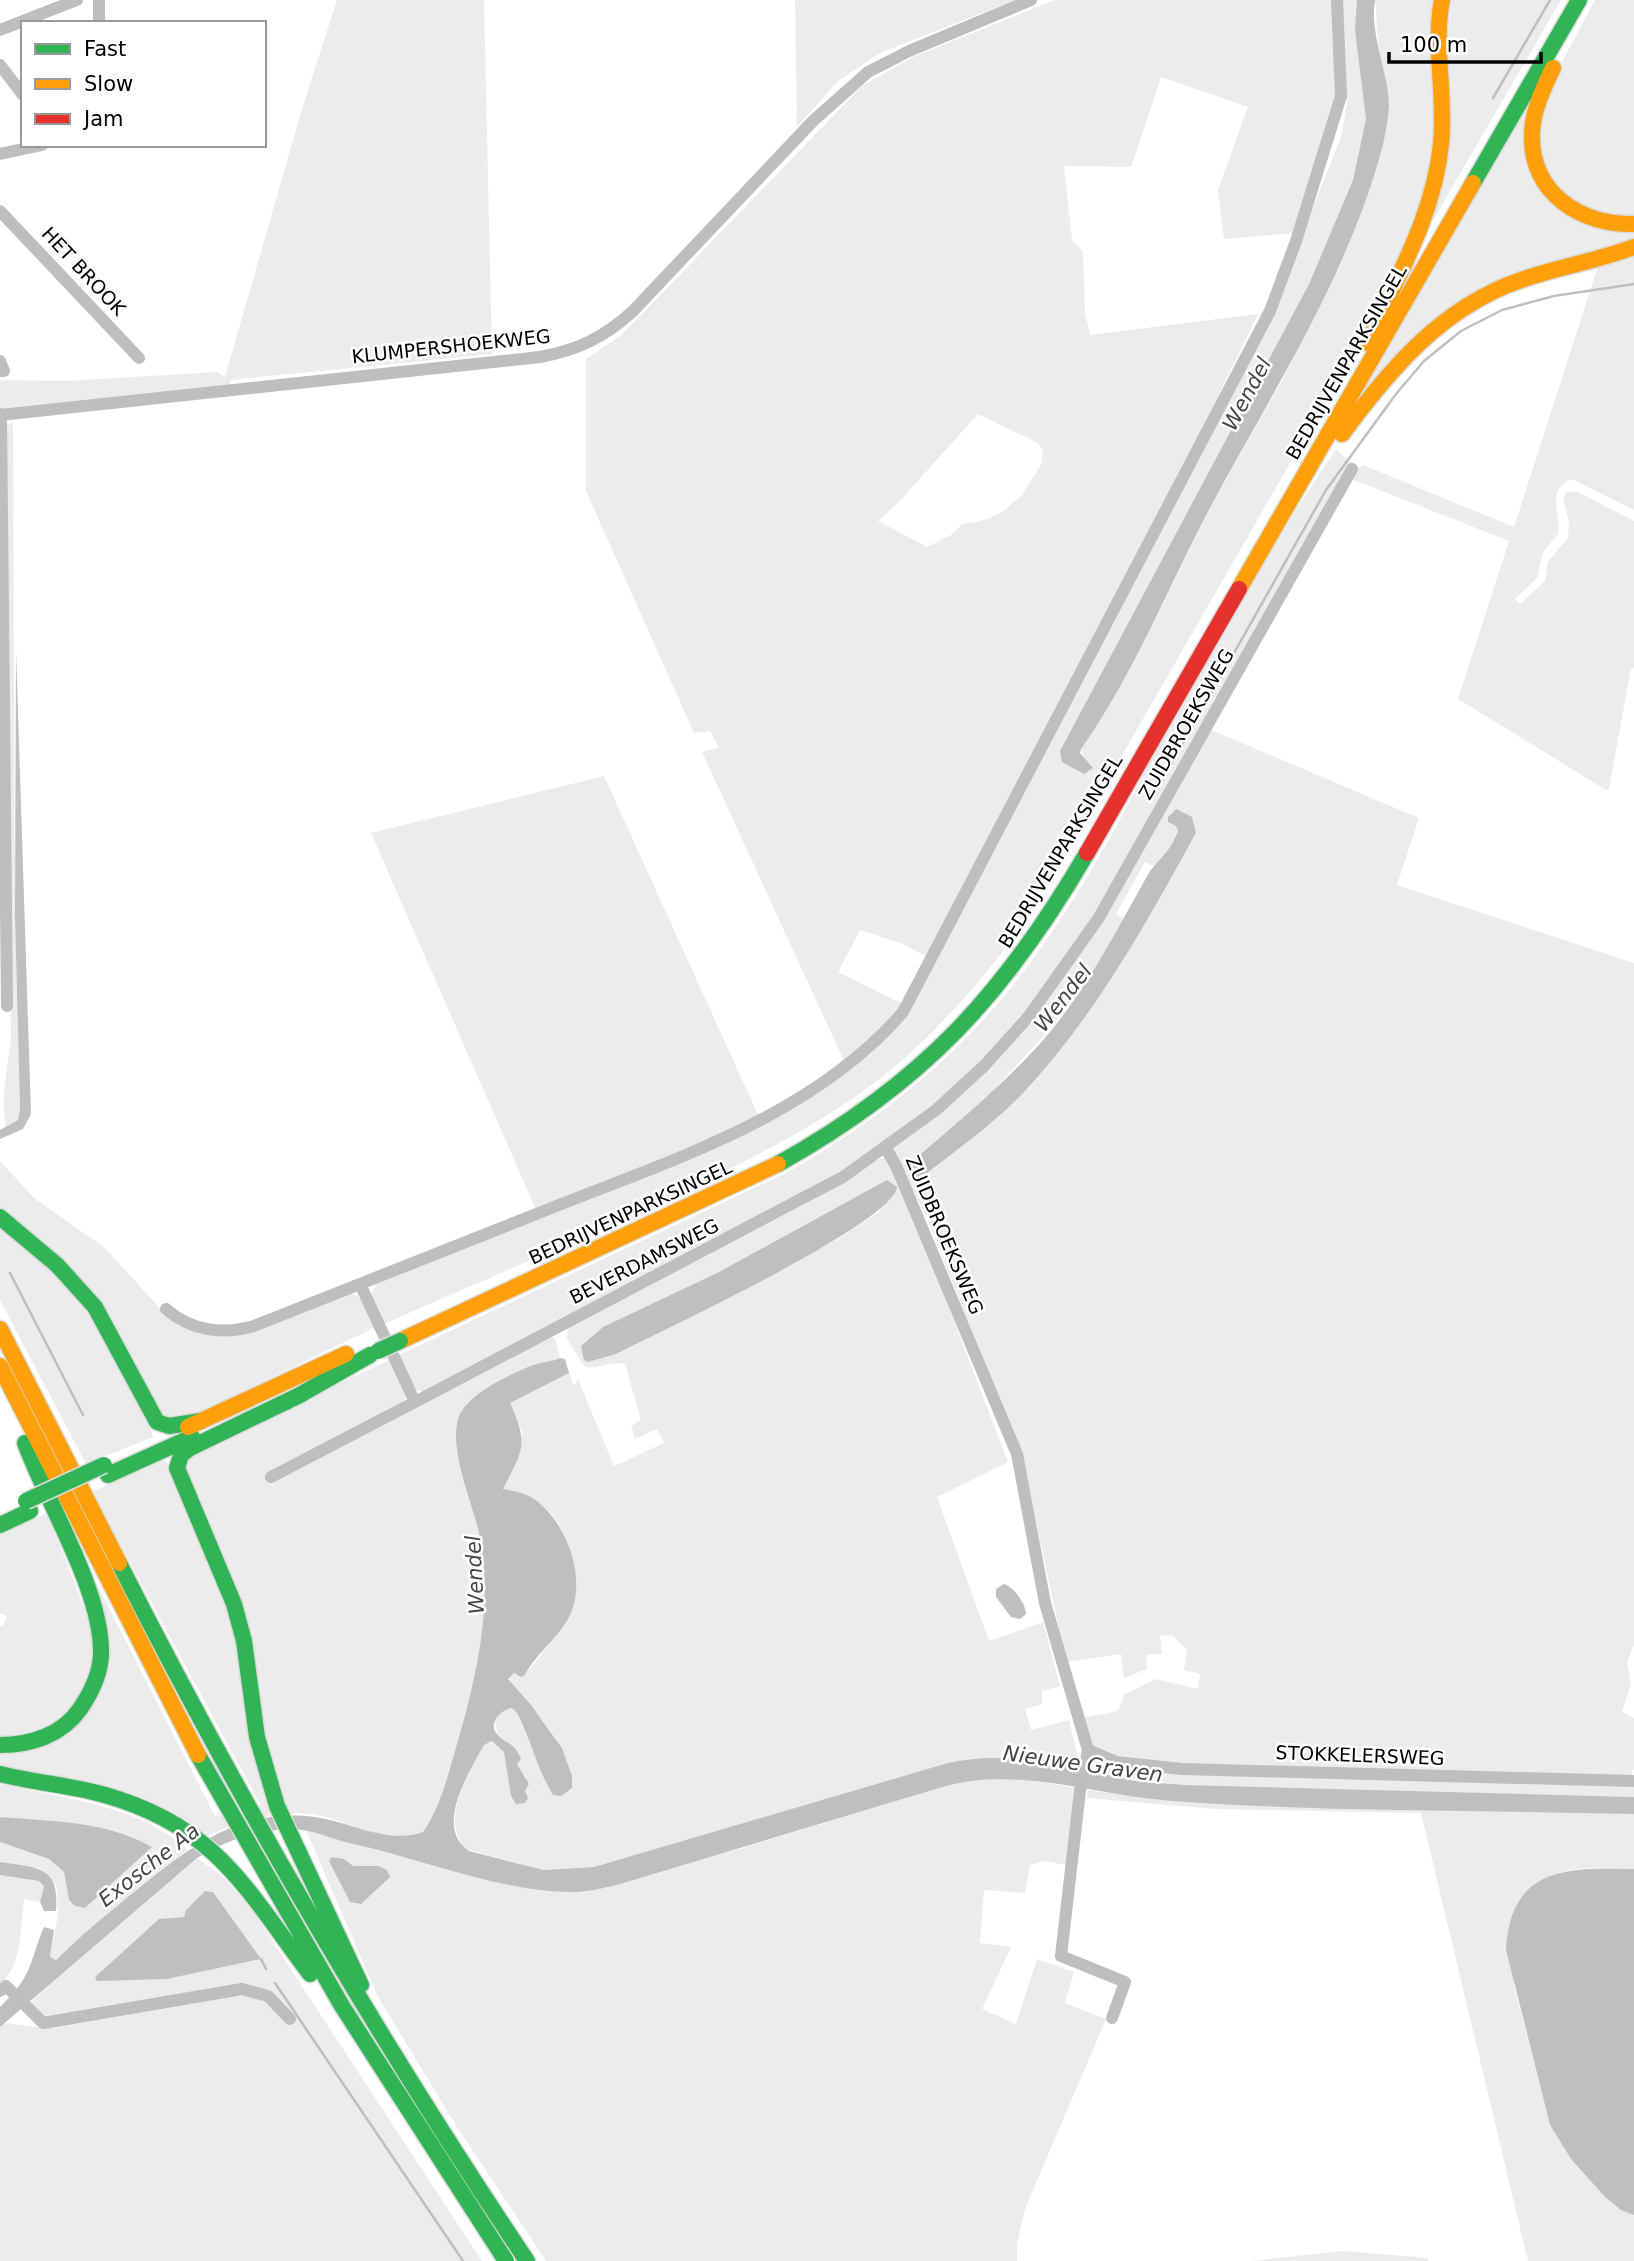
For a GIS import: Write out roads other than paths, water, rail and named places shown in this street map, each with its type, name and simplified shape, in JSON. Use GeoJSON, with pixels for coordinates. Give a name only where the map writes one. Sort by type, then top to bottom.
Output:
{"type":"FeatureCollection","features":[{"type":"Feature","properties":{"kind":"highway"},"geometry":{"type":"LineString","coordinates":[[1368,343],[1390,288],[1419,232],[1433,193],[1442,130],[1439,37],[1442,0]]}},
{"type":"Feature","properties":{"kind":"highway","name":"BEDRIJVENPARKSINGEL"},"geometry":{"type":"LineString","coordinates":[[0,1525],[28,1506],[374,1349],[775,1155],[822,1128],[879,1088],[955,1019],[1014,949],[1054,888],[1566,0]]}},
{"type":"Feature","properties":{"kind":"highway","name":"BEDRIJVENPARKSINGEL"},"geometry":{"type":"LineString","coordinates":[[397,1336],[681,1212],[796,1155],[866,1111],[934,1055],[995,990],[1046,921],[1579,0]]}},
{"type":"Feature","properties":{"kind":"highway"},"geometry":{"type":"LineString","coordinates":[[1589,0],[1551,71],[1536,109],[1533,153],[1548,189],[1565,207],[1595,222],[1634,223]]}},
{"type":"Feature","properties":{"kind":"highway"},"geometry":{"type":"LineString","coordinates":[[1297,489],[1329,452],[1400,358],[1451,314],[1504,286],[1634,247]]}},
{"type":"Feature","properties":{"kind":"highway"},"geometry":{"type":"LineString","coordinates":[[0,1217],[57,1265],[95,1307],[157,1422],[169,1426],[201,1421]]}},
{"type":"Feature","properties":{"kind":"highway"},"geometry":{"type":"LineString","coordinates":[[0,1329],[266,1844],[379,2035],[527,2261]]}},
{"type":"Feature","properties":{"kind":"highway"},"geometry":{"type":"LineString","coordinates":[[374,1349],[298,1396],[190,1448],[177,1462],[179,1478],[234,1604],[244,1641],[257,1737],[277,1806],[357,1972],[379,2035]]}},
{"type":"Feature","properties":{"kind":"highway","name":"BEDRIJVENPARKSINGEL"},"geometry":{"type":"LineString","coordinates":[[106,1470],[201,1421],[374,1349]]}},
{"type":"Feature","properties":{"kind":"highway"},"geometry":{"type":"LineString","coordinates":[[0,1366],[152,1668],[249,1848],[360,2038],[506,2261]]}},
{"type":"Feature","properties":{"kind":"highway"},"geometry":{"type":"LineString","coordinates":[[0,1372],[26,1447],[94,1604],[102,1641],[98,1679],[89,1698],[71,1721],[39,1740],[0,1745]]}},
{"type":"Feature","properties":{"kind":"highway","name":"BEDRIJVENPARKSINGEL"},"geometry":{"type":"LineString","coordinates":[[0,1513],[28,1506]]}},
{"type":"Feature","properties":{"kind":"highway"},"geometry":{"type":"LineString","coordinates":[[0,1774],[105,1795],[153,1812],[191,1835],[220,1858],[249,1888],[295,1955],[360,2038]]}},
{"type":"Feature","properties":{"kind":"street"},"geometry":{"type":"LineString","coordinates":[[23,21],[77,0]]}},
{"type":"Feature","properties":{"kind":"street"},"geometry":{"type":"LineString","coordinates":[[99,0],[99,21]]}},
{"type":"Feature","properties":{"kind":"street","name":"KLUMPERSHOEKWEG"},"geometry":{"type":"LineString","coordinates":[[1,414],[540,357],[576,349],[605,335],[633,311],[821,112],[868,72],[909,51],[1031,0]]}},
{"type":"Feature","properties":{"kind":"street"},"geometry":{"type":"LineString","coordinates":[[166,1310],[194,1325],[229,1332],[254,1326],[714,1142],[802,1098],[884,1034],[903,1012],[1270,311],[1296,241],[1342,96],[1337,0]]}},
{"type":"Feature","properties":{"kind":"street"},"geometry":{"type":"LineString","coordinates":[[0,30],[21,22]]}},
{"type":"Feature","properties":{"kind":"street"},"geometry":{"type":"LineString","coordinates":[[0,65],[21,92]]}},
{"type":"Feature","properties":{"kind":"street"},"geometry":{"type":"LineString","coordinates":[[0,154],[33,147]]}},
{"type":"Feature","properties":{"kind":"street","name":"HET BROOK"},"geometry":{"type":"LineString","coordinates":[[0,211],[139,358]]}},
{"type":"Feature","properties":{"kind":"street"},"geometry":{"type":"LineString","coordinates":[[1,414],[8,1006]]}},
{"type":"Feature","properties":{"kind":"street","name":"ZUIDBROEKSWEG"},"geometry":{"type":"LineString","coordinates":[[1112,2018],[1125,1982],[1061,1956],[1080,1791],[1088,1749],[1045,1603],[1017,1454],[897,1168],[886,1148],[936,1111],[984,1066],[1029,1016],[1060,975],[1098,919],[1352,469]]}},
{"type":"Feature","properties":{"kind":"street","name":"BEVERDAMSWEG"},"geometry":{"type":"LineString","coordinates":[[271,1478],[803,1200],[886,1148]]}},
{"type":"Feature","properties":{"kind":"street"},"geometry":{"type":"LineString","coordinates":[[360,1284],[415,1402]]}},
{"type":"Feature","properties":{"kind":"street","name":"STOKKELERSWEG"},"geometry":{"type":"LineString","coordinates":[[1088,1749],[1116,1762],[1182,1769],[1634,1782]]}},
{"type":"Feature","properties":{"kind":"street"},"geometry":{"type":"LineString","coordinates":[[6,1991],[43,2023],[242,1989],[268,1996],[290,2019]]}},
{"type":"Feature","properties":{"kind":"waterway"},"geometry":{"type":"LineString","coordinates":[[1493,98],[1550,0]]}},
{"type":"Feature","properties":{"kind":"waterway"},"geometry":{"type":"LineString","coordinates":[[1156,791],[1326,490],[1396,394],[1424,361],[1461,331],[1502,310],[1554,296],[1634,284]]}},
{"type":"Feature","properties":{"kind":"waterway"},"geometry":{"type":"LineString","coordinates":[[10,1273],[83,1415]]}},
{"type":"Feature","properties":{"kind":"waterway"},"geometry":{"type":"LineString","coordinates":[[261,1959],[266,1969]]}},
{"type":"Feature","properties":{"kind":"waterway"},"geometry":{"type":"LineString","coordinates":[[275,1983],[463,2261]]}},
{"type":"Feature","properties":{"kind":"water label","name":"Wendel"},"geometry":{"type":"Point","coordinates":[1247,394]}},
{"type":"Feature","properties":{"kind":"water label","name":"Wendel"},"geometry":{"type":"Point","coordinates":[1063,998]}},
{"type":"Feature","properties":{"kind":"water label","name":"Wendel"},"geometry":{"type":"Point","coordinates":[475,1575]}},
{"type":"Feature","properties":{"kind":"water label","name":"Nieuwe Graven"},"geometry":{"type":"Point","coordinates":[1083,1764]}},
{"type":"Feature","properties":{"kind":"water label","name":"Exosche Aa"},"geometry":{"type":"Point","coordinates":[149,1865]}}]}
